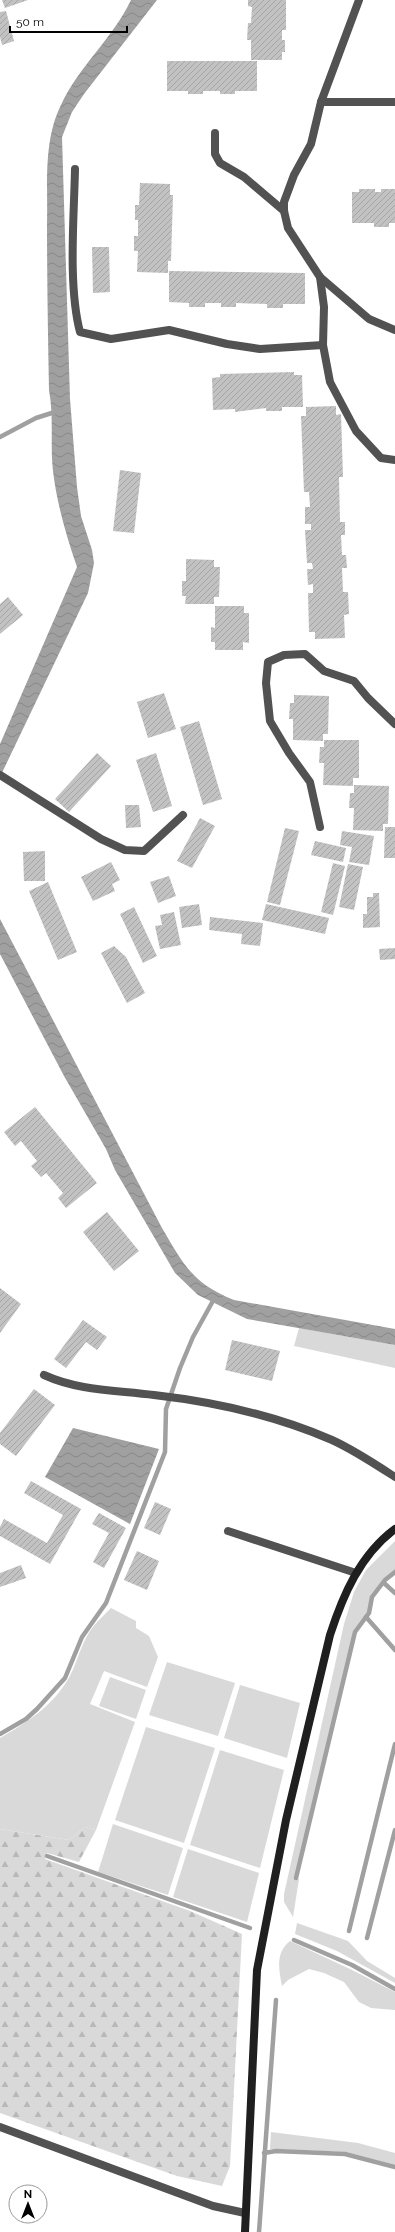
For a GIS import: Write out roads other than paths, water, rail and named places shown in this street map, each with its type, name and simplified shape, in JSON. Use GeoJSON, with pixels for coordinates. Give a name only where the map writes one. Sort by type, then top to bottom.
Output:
{"type":"FeatureCollection","features":[{"type":"Feature","properties":{"kind":"street"},"geometry":{"type":"LineString","coordinates":[[359,0],[321,102],[311,144],[294,175],[284,202],[284,211],[288,228],[320,277],[369,319],[395,330]]}},
{"type":"Feature","properties":{"kind":"street"},"geometry":{"type":"LineString","coordinates":[[321,102],[395,102]]}},
{"type":"Feature","properties":{"kind":"street"},"geometry":{"type":"LineString","coordinates":[[215,134],[215,154],[220,163],[244,177],[284,211]]}},
{"type":"Feature","properties":{"kind":"street"},"geometry":{"type":"LineString","coordinates":[[75,170],[73,237],[75,314],[80,332],[111,339],[169,330],[227,344],[260,349],[323,345]]}},
{"type":"Feature","properties":{"kind":"street"},"geometry":{"type":"LineString","coordinates":[[320,277],[324,307],[323,345],[330,382],[356,432],[381,458],[395,460]]}},
{"type":"Feature","properties":{"kind":"street"},"geometry":{"type":"LineString","coordinates":[[320,828],[310,782],[289,753],[270,721],[266,683],[268,662],[284,655],[305,654],[324,671],[354,681],[368,698],[395,724]]}},
{"type":"Feature","properties":{"kind":"street"},"geometry":{"type":"LineString","coordinates":[[0,774],[101,839],[125,850],[144,851],[183,815]]}},
{"type":"Feature","properties":{"kind":"street"},"geometry":{"type":"LineString","coordinates":[[44,1376],[60,1383],[87,1389],[154,1394],[241,1409],[276,1419],[333,1440],[395,1477]]}},
{"type":"Feature","properties":{"kind":"street"},"geometry":{"type":"LineString","coordinates":[[245,2232],[257,1970],[286,1820],[330,1635],[345,1593],[369,1554],[395,1529]]}},
{"type":"Feature","properties":{"kind":"street"},"geometry":{"type":"LineString","coordinates":[[228,1531],[356,1573]]}},
{"type":"Feature","properties":{"kind":"street"},"geometry":{"type":"LineString","coordinates":[[0,2126],[213,2206],[245,2213]]}},
{"type":"Feature","properties":{"kind":"water"},"geometry":{"type":"Polygon","coordinates":[[[131,0],[157,0],[84,94],[72,112],[62,137],[70,399],[77,487],[81,516],[92,550],[94,563],[88,593],[0,777],[0,744],[77,567],[59,507],[52,461],[49,390],[47,245],[47,179],[51,133],[55,119],[68,91],[124,14],[131,0]]]}},
{"type":"Feature","properties":{"kind":"water"},"geometry":{"type":"Polygon","coordinates":[[[0,919],[162,1228],[190,1272],[208,1287],[234,1300],[395,1329],[395,1345],[247,1319],[198,1295],[175,1273],[115,1170],[106,1149],[64,1076],[0,954],[0,919]]]}},
{"type":"Feature","properties":{"kind":"water"},"geometry":{"type":"Polygon","coordinates":[[[73,1428],[159,1449],[130,1524],[45,1477],[73,1428]]]}},
{"type":"Feature","properties":{"kind":"waterway"},"geometry":{"type":"LineString","coordinates":[[0,437],[36,418],[58,411]]}},
{"type":"Feature","properties":{"kind":"waterway"},"geometry":{"type":"LineString","coordinates":[[0,1734],[26,1719],[65,1678],[82,1637],[106,1603],[165,1452],[166,1409],[180,1368],[193,1337],[214,1299]]}},
{"type":"Feature","properties":{"kind":"waterway"},"geometry":{"type":"LineString","coordinates":[[296,1878],[355,1632],[369,1613],[372,1597],[385,1580],[395,1572]]}},
{"type":"Feature","properties":{"kind":"waterway"},"geometry":{"type":"LineString","coordinates":[[384,1583],[395,1593]]}},
{"type":"Feature","properties":{"kind":"waterway"},"geometry":{"type":"LineString","coordinates":[[366,1617],[395,1650]]}},
{"type":"Feature","properties":{"kind":"waterway"},"geometry":{"type":"LineString","coordinates":[[349,1931],[395,1744]]}},
{"type":"Feature","properties":{"kind":"waterway"},"geometry":{"type":"LineString","coordinates":[[367,1938],[395,1830]]}},
{"type":"Feature","properties":{"kind":"waterway"},"geometry":{"type":"LineString","coordinates":[[47,1856],[250,1928]]}},
{"type":"Feature","properties":{"kind":"waterway"},"geometry":{"type":"LineString","coordinates":[[294,1940],[352,1965],[395,1989]]}},
{"type":"Feature","properties":{"kind":"waterway"},"geometry":{"type":"LineString","coordinates":[[259,2232],[276,2000]]}},
{"type":"Feature","properties":{"kind":"waterway"},"geometry":{"type":"LineString","coordinates":[[264,2153],[276,2151],[345,2154],[395,2167]]}}]}
